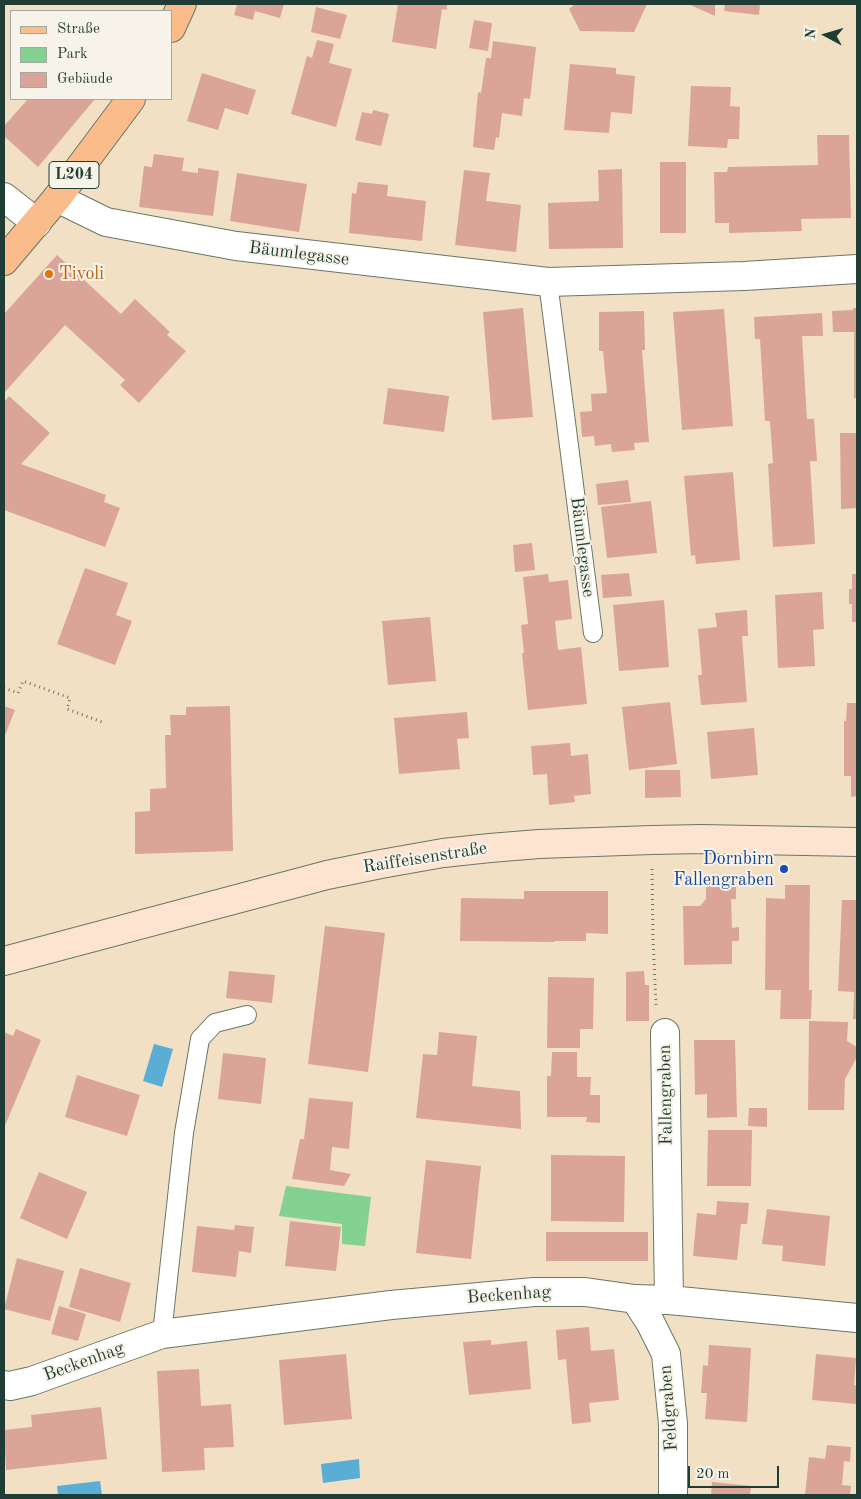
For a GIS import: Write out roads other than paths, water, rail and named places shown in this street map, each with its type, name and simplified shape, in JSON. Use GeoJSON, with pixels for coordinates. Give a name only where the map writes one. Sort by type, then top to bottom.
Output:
{"type":"FeatureCollection","features":[{"type":"Feature","properties":{"kind":"main road"},"geometry":{"type":"LineString","coordinates":[[172,26],[182,4]]}},
{"type":"Feature","properties":{"kind":"main road","name":"L204"},"geometry":{"type":"LineString","coordinates":[[4,261],[57,198],[130,100]]}},
{"type":"Feature","properties":{"kind":"street"},"geometry":{"type":"LineString","coordinates":[[4,197],[37,223]]}},
{"type":"Feature","properties":{"kind":"street","name":"Bäumlegasse"},"geometry":{"type":"LineString","coordinates":[[57,198],[106,222],[236,246],[548,282],[744,276],[857,270]]}},
{"type":"Feature","properties":{"kind":"street","name":"Raiffeisenstraße"},"geometry":{"type":"LineString","coordinates":[[4,962],[327,875],[443,853],[539,844],[701,839],[857,842]]}},
{"type":"Feature","properties":{"kind":"street","name":"Fallengraben"},"geometry":{"type":"LineString","coordinates":[[665,1033],[669,1300]]}},
{"type":"Feature","properties":{"kind":"street","name":"Beckenhag"},"geometry":{"type":"LineString","coordinates":[[4,1386],[32,1381],[162,1334],[391,1305],[534,1292],[585,1292],[635,1299],[669,1300],[857,1318]]}},
{"type":"Feature","properties":{"kind":"street","name":"Feldgraben"},"geometry":{"type":"LineString","coordinates":[[635,1299],[650,1322],[666,1354],[673,1424],[673,1495]]}},
{"type":"Feature","properties":{"kind":"lane","name":"Bäumlegasse"},"geometry":{"type":"LineString","coordinates":[[548,282],[593,633]]}},
{"type":"Feature","properties":{"kind":"lane"},"geometry":{"type":"LineString","coordinates":[[162,1334],[184,1133],[200,1039],[215,1023],[247,1014]]}},
{"type":"Feature","properties":{"kind":"water"},"geometry":{"type":"Polygon","coordinates":[[[154,1044],[173,1049],[162,1087],[143,1081],[154,1044]]]}},
{"type":"Feature","properties":{"kind":"water"},"geometry":{"type":"Polygon","coordinates":[[[359,1459],[360,1478],[323,1483],[321,1464],[359,1459]]]}},
{"type":"Feature","properties":{"kind":"water"},"geometry":{"type":"Polygon","coordinates":[[[100,1481],[102,1495],[58,1495],[57,1486],[100,1481]]]}},
{"type":"Feature","properties":{"kind":"place","name":"Tivoli"},"geometry":{"type":"Point","coordinates":[49,274]}},
{"type":"Feature","properties":{"kind":"place","name":"Dornbirn Fallengraben"},"geometry":{"type":"Point","coordinates":[784,869]}}]}
